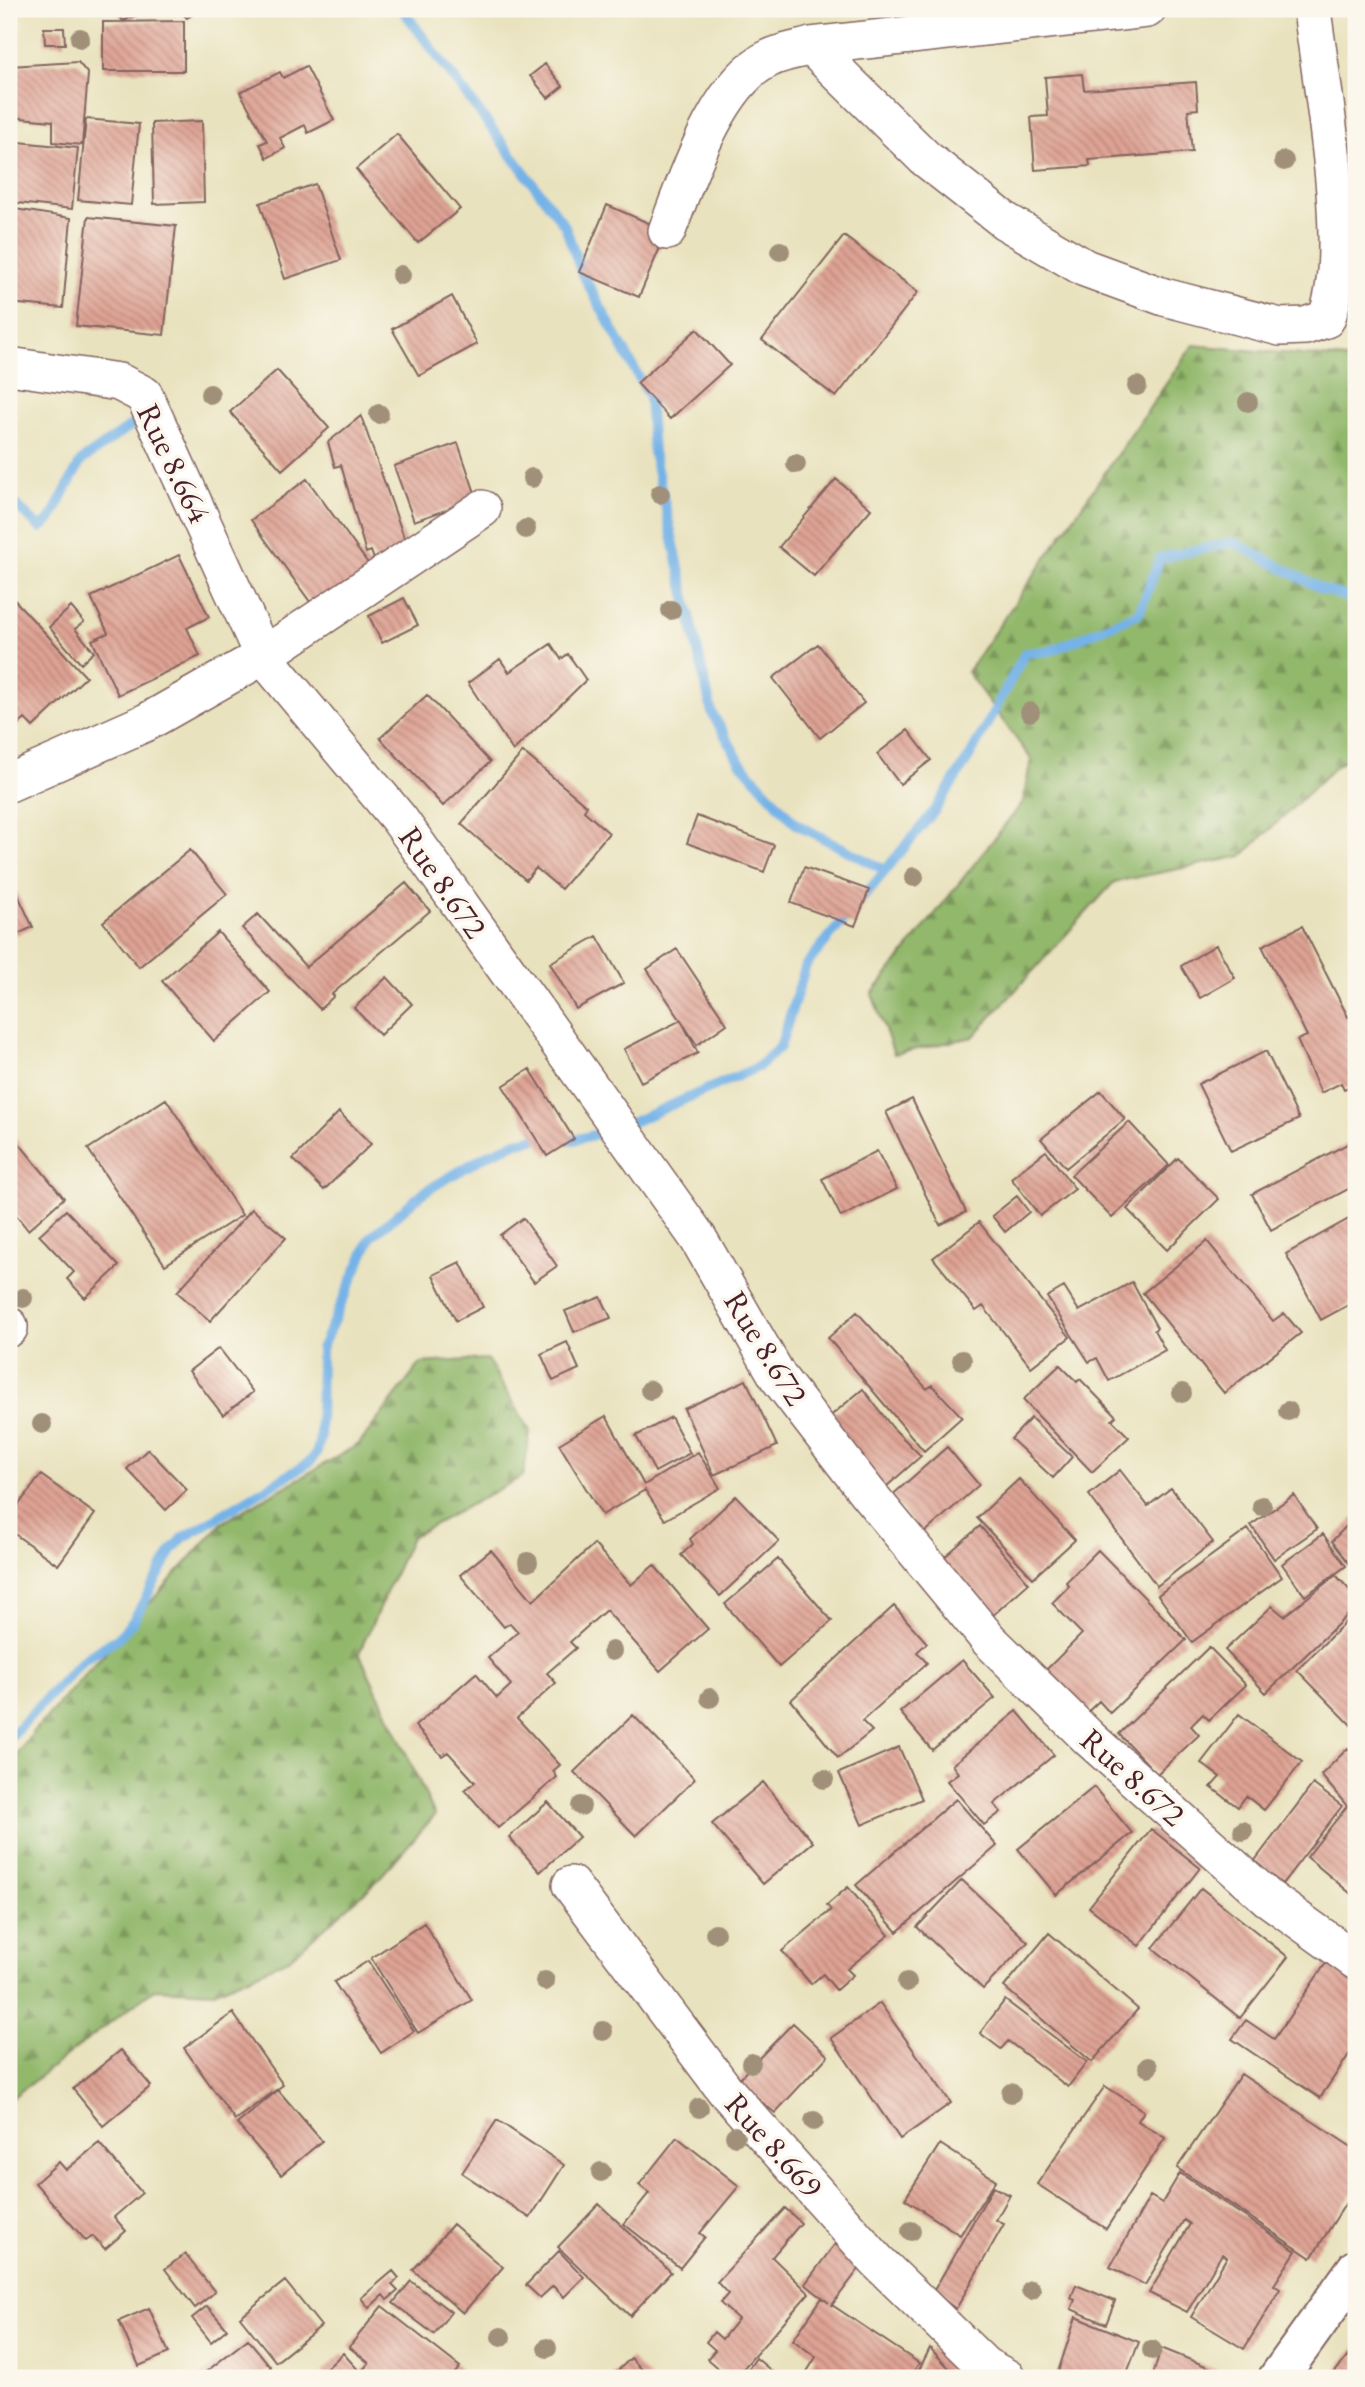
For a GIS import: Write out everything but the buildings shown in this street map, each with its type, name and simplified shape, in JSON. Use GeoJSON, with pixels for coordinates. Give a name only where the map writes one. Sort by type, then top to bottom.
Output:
{"type":"FeatureCollection","features":[{"type":"Feature","properties":{"kind":"street"},"geometry":{"type":"LineString","coordinates":[[667,231],[700,148],[722,105],[747,76],[768,58],[811,46],[1105,11],[1147,9]]}},
{"type":"Feature","properties":{"kind":"street"},"geometry":{"type":"LineString","coordinates":[[811,46],[925,158],[1005,221],[1085,268],[1164,297],[1280,327],[1305,326],[1325,319],[1332,303],[1337,275],[1333,182],[1312,9]]}},
{"type":"Feature","properties":{"kind":"street","name":"Rue 8.664"},"geometry":{"type":"LineString","coordinates":[[9,366],[119,382],[144,395],[263,656]]}},
{"type":"Feature","properties":{"kind":"street"},"geometry":{"type":"LineString","coordinates":[[9,783],[147,722],[263,656],[482,509]]}},
{"type":"Feature","properties":{"kind":"street","name":"Rue 8.672"},"geometry":{"type":"LineString","coordinates":[[263,656],[399,819],[698,1238],[778,1377],[866,1491],[989,1640],[1090,1739],[1268,1898],[1356,1961]]}},
{"type":"Feature","properties":{"kind":"street","name":"Rue 8.669"},"geometry":{"type":"LineString","coordinates":[[571,1885],[725,2090],[877,2261],[985,2366],[1007,2378]]}},
{"type":"Feature","properties":{"kind":"street"},"geometry":{"type":"LineString","coordinates":[[1278,2378],[1356,2269]]}},
{"type":"Feature","properties":{"kind":"green space"},"geometry":{"type":"Polygon","coordinates":[[[1193,345],[1356,360],[1356,752],[1335,767],[1242,856],[1114,882],[973,1037],[894,1054],[872,994],[1023,802],[1031,759],[967,672],[1193,345]]]}},
{"type":"Feature","properties":{"kind":"green space"},"geometry":{"type":"Polygon","coordinates":[[[487,1359],[530,1431],[523,1476],[411,1537],[359,1653],[435,1815],[374,1884],[289,1959],[214,1992],[154,1989],[9,2100],[9,1766],[35,1730],[222,1523],[359,1444],[421,1363],[487,1359]]]}},
{"type":"Feature","properties":{"kind":"waterway"},"geometry":{"type":"LineString","coordinates":[[402,9],[565,226],[582,273],[649,396],[653,452],[712,713],[740,762],[796,824],[885,870]]}},
{"type":"Feature","properties":{"kind":"waterway"},"geometry":{"type":"LineString","coordinates":[[9,498],[40,528],[50,520],[81,461],[146,415]]}},
{"type":"Feature","properties":{"kind":"waterway"},"geometry":{"type":"LineString","coordinates":[[861,900],[935,810],[970,756],[1025,653],[1050,651],[1139,613],[1160,558],[1233,542],[1322,589],[1356,600]]}},
{"type":"Feature","properties":{"kind":"waterway"},"geometry":{"type":"LineString","coordinates":[[9,1738],[83,1660],[119,1637],[133,1621],[173,1549],[183,1538],[310,1462],[317,1452],[320,1437],[321,1349],[371,1237],[424,1192],[487,1155],[517,1142],[544,1137],[574,1140],[617,1129],[758,1067],[780,1047],[806,965],[850,912]]}}]}
